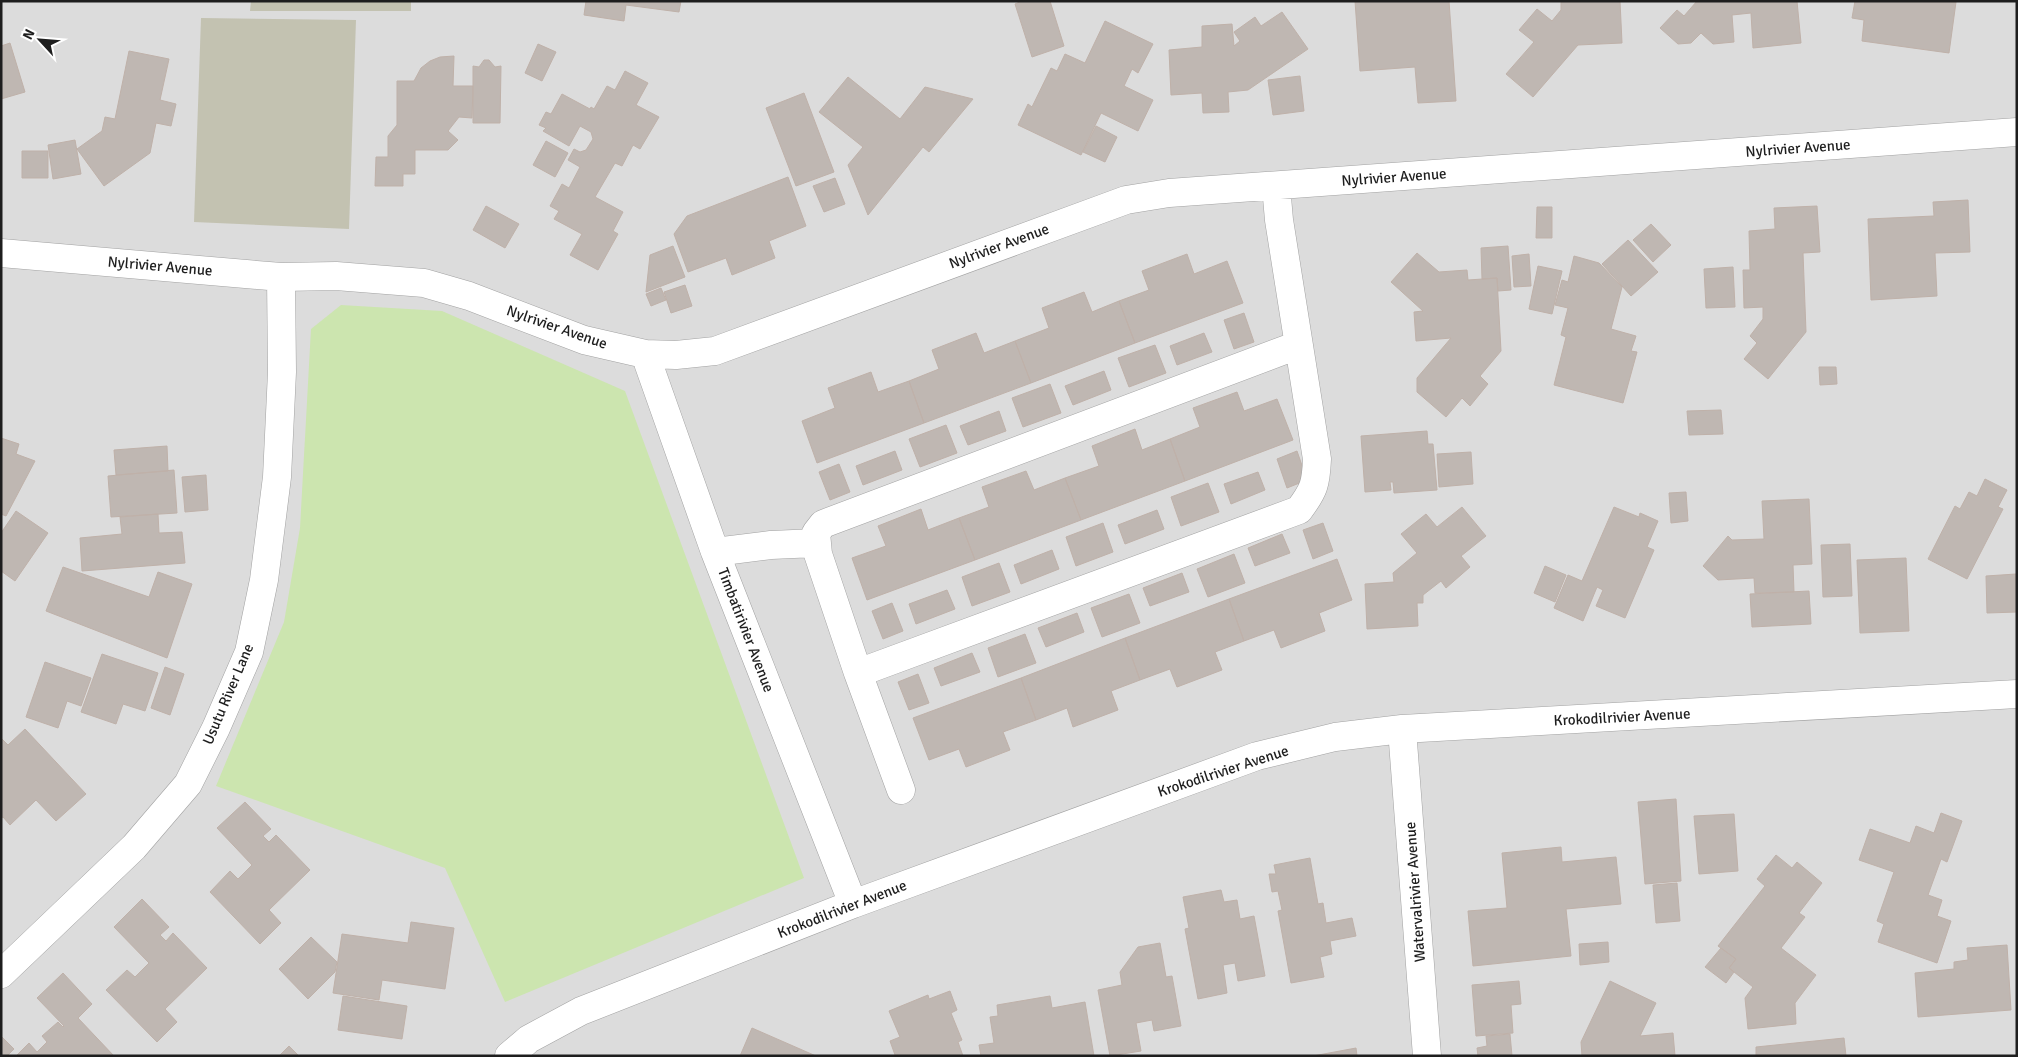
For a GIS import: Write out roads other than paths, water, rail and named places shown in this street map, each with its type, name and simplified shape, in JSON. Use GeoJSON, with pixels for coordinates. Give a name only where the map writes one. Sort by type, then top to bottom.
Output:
{"type":"FeatureCollection","features":[{"type":"Feature","properties":{"kind":"street","name":"Nylrivier Avenue"},"geometry":{"type":"LineString","coordinates":[[1,253],[281,277],[336,276],[424,283],[469,296],[584,340],[645,354],[676,355],[715,351],[1126,200],[1169,193],[2017,132]]}},
{"type":"Feature","properties":{"kind":"street"},"geometry":{"type":"LineString","coordinates":[[858,673],[1299,510],[1310,495],[1316,480],[1316,459],[1279,220],[1276,186]]}},
{"type":"Feature","properties":{"kind":"street","name":"Usutu River Lane"},"geometry":{"type":"LineString","coordinates":[[1,974],[134,846],[188,784],[216,728],[249,652],[264,580],[277,477],[282,372],[281,277]]}},
{"type":"Feature","properties":{"kind":"street"},"geometry":{"type":"LineString","coordinates":[[901,790],[858,673],[818,554],[816,533],[823,524],[1298,345]]}},
{"type":"Feature","properties":{"kind":"street","name":"Timbatirivier Avenue"},"geometry":{"type":"LineString","coordinates":[[645,354],[715,552],[853,904]]}},
{"type":"Feature","properties":{"kind":"street"},"geometry":{"type":"LineString","coordinates":[[715,552],[771,545],[816,543]]}},
{"type":"Feature","properties":{"kind":"street","name":"Krokodilrivier Avenue"},"geometry":{"type":"LineString","coordinates":[[509,1056],[529,1039],[580,1011],[853,904],[1257,756],[1335,737],[1402,729],[2017,694]]}},
{"type":"Feature","properties":{"kind":"street","name":"Watervalrivier Avenue"},"geometry":{"type":"LineString","coordinates":[[1402,729],[1427,1056]]}}]}
